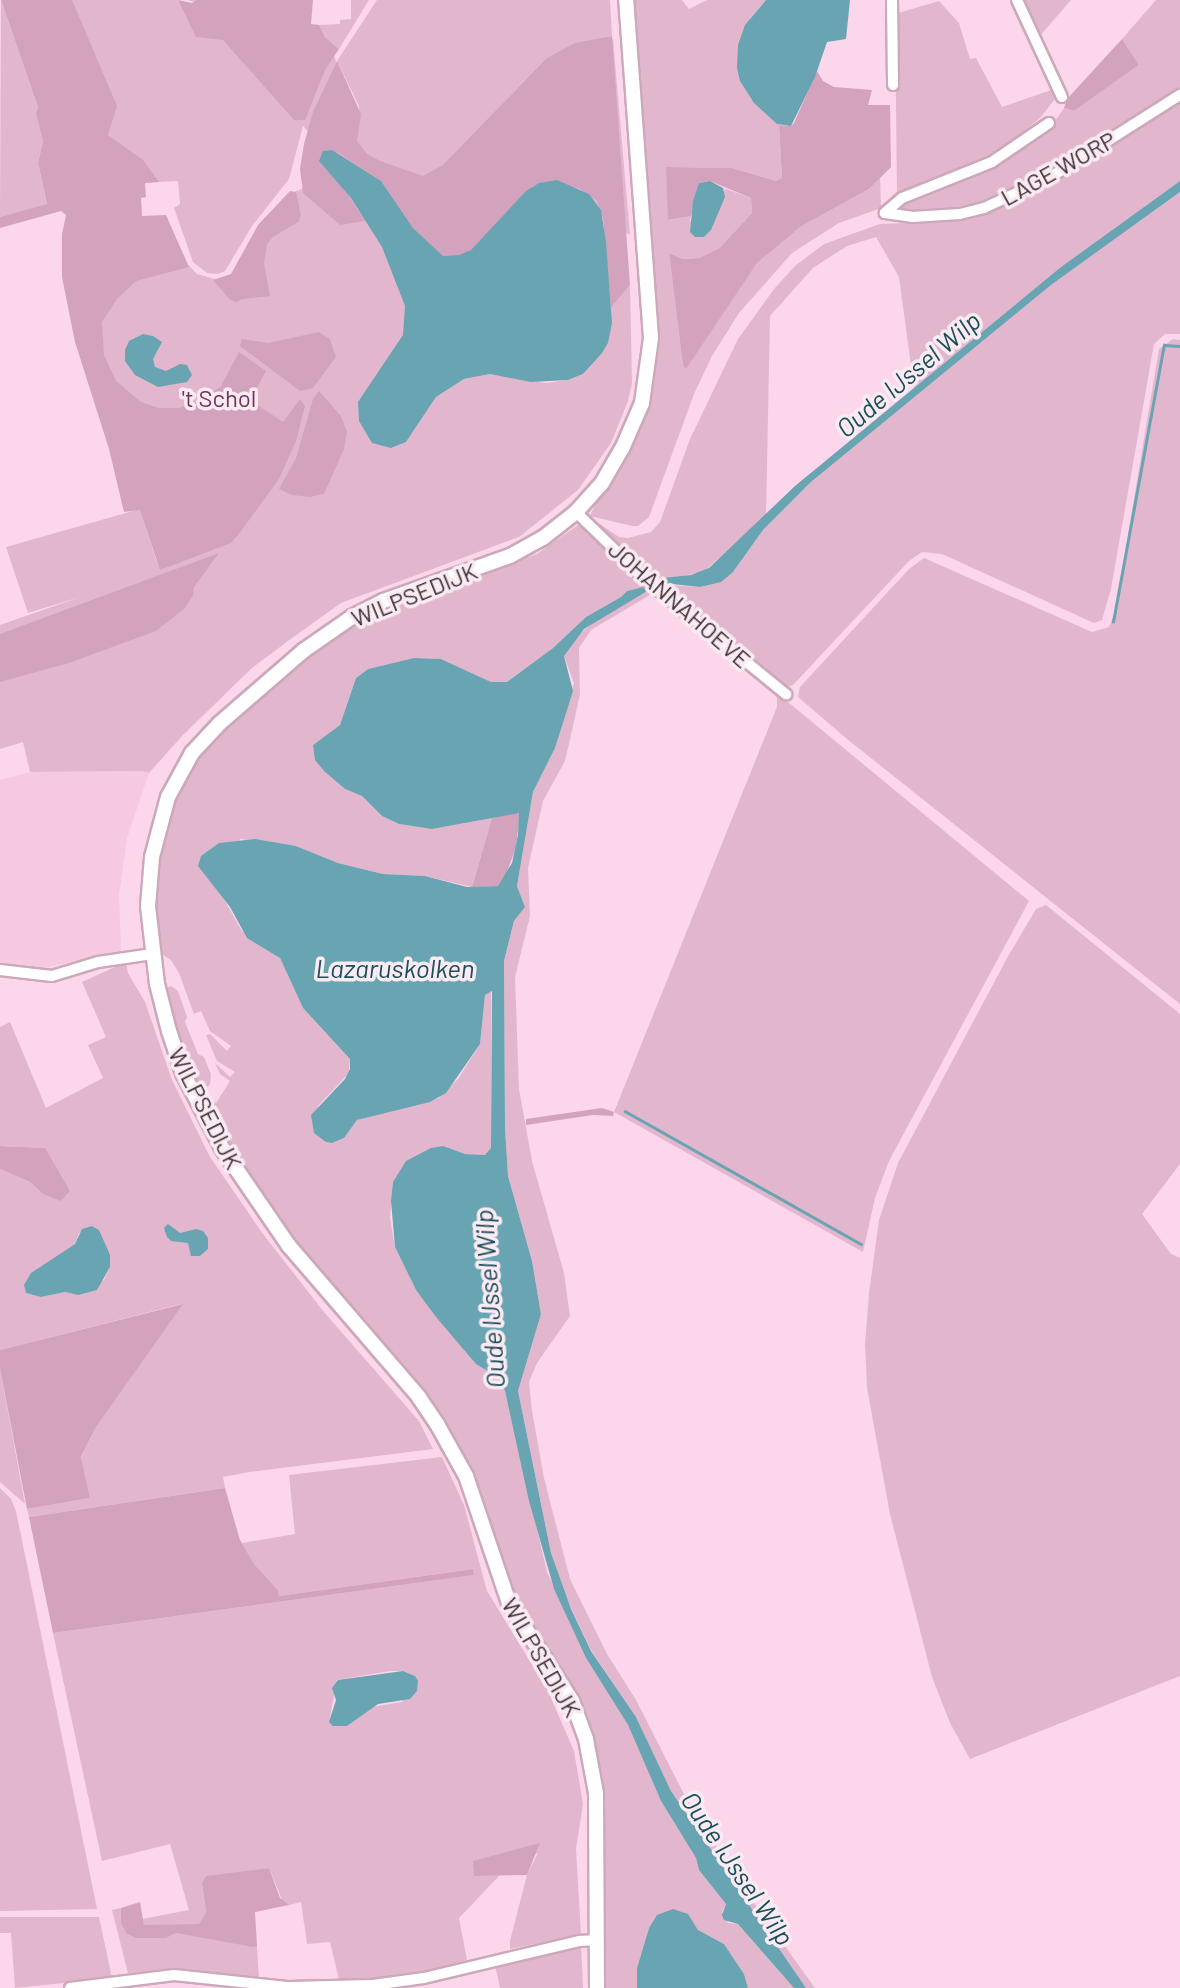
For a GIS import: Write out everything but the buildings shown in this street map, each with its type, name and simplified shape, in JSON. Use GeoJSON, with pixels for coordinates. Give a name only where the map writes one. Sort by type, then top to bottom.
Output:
{"type":"FeatureCollection","features":[{"type":"Feature","properties":{"kind":"main road","name":"WILPSEDIJK"},"geometry":{"type":"LineString","coordinates":[[597,1988],[596,1793],[586,1739],[572,1701],[509,1603],[469,1486],[438,1424],[419,1397],[289,1246],[222,1148],[176,1053],[162,1007],[152,954],[148,906],[152,857],[159,827],[181,771],[204,738],[303,651],[352,617],[383,601],[510,556],[543,538],[576,512],[602,483],[633,426],[642,403],[650,357],[648,281],[626,0]]}},
{"type":"Feature","properties":{"kind":"street"},"geometry":{"type":"LineString","coordinates":[[892,0],[893,85]]}},
{"type":"Feature","properties":{"kind":"street"},"geometry":{"type":"LineString","coordinates":[[1017,0],[1062,97]]}},
{"type":"Feature","properties":{"kind":"street","name":"LAGE WORP"},"geometry":{"type":"LineString","coordinates":[[1049,123],[992,162],[902,198],[884,213],[912,217],[960,214],[984,208],[1049,178],[1180,95]]}},
{"type":"Feature","properties":{"kind":"street","name":"JOHANNAHOEVE"},"geometry":{"type":"LineString","coordinates":[[576,512],[646,580],[786,694]]}},
{"type":"Feature","properties":{"kind":"street"},"geometry":{"type":"LineString","coordinates":[[0,970],[52,975],[99,962],[152,954]]}},
{"type":"Feature","properties":{"kind":"street"},"geometry":{"type":"LineString","coordinates":[[70,1988],[174,1975],[289,1987],[373,1985],[424,1978],[579,1941],[598,1940]]}},
{"type":"Feature","properties":{"kind":"shaded area"},"geometry":{"type":"Polygon","coordinates":[[[30,772],[149,773],[127,838],[119,895],[121,951],[32,971],[0,967],[0,780],[30,772]]]}},
{"type":"Feature","properties":{"kind":"green space"},"geometry":{"type":"Polygon","coordinates":[[[1,0],[38,107],[36,114],[43,141],[38,163],[47,205],[0,217],[1,0]]]}},
{"type":"Feature","properties":{"kind":"green space","name":"'t Schol"},"geometry":{"type":"Polygon","coordinates":[[[1,0],[72,0],[117,106],[108,135],[143,160],[159,182],[145,183],[146,197],[141,198],[142,216],[166,215],[189,267],[136,281],[117,299],[102,322],[104,355],[116,381],[141,402],[159,408],[179,408],[202,400],[221,386],[239,352],[266,371],[250,400],[283,422],[300,399],[305,406],[296,441],[279,479],[239,534],[231,543],[160,570],[140,510],[124,512],[109,449],[75,342],[62,277],[62,234],[66,215],[61,211],[0,228],[0,217],[47,204],[38,163],[43,141],[36,114],[38,107],[1,0]]]}},
{"type":"Feature","properties":{"kind":"green space","name":"'t Schol"},"geometry":{"type":"Polygon","coordinates":[[[17,0],[178,0],[188,18],[194,2],[188,0],[198,0],[310,25],[330,46],[360,123],[359,106],[337,61],[377,0],[610,0],[612,36],[599,39],[613,39],[630,235],[595,212],[391,448],[406,442],[436,397],[464,379],[490,374],[546,383],[568,380],[583,374],[608,343],[611,308],[630,285],[632,383],[628,401],[611,443],[578,490],[519,537],[341,603],[252,668],[183,735],[149,773],[30,772],[23,742],[0,749],[0,625],[80,597],[28,613],[6,547],[140,509],[159,569],[68,214],[17,0]],[[303,126],[289,179],[252,226],[225,271],[218,274],[207,273],[193,262],[174,208],[180,204],[178,181],[139,183],[142,217],[197,274],[218,280],[230,277],[289,194],[304,188],[312,136],[303,126]]]}},
{"type":"Feature","properties":{"kind":"green space"},"geometry":{"type":"Polygon","coordinates":[[[178,0],[192,3],[197,0],[313,0],[311,24],[319,25],[325,37],[339,49],[325,70],[305,120],[294,120],[223,40],[196,37],[178,0]]]}},
{"type":"Feature","properties":{"kind":"green space"},"geometry":{"type":"Polygon","coordinates":[[[351,0],[369,0],[339,49],[325,37],[319,25],[340,24],[340,20],[351,19],[351,0]]]}},
{"type":"Feature","properties":{"kind":"green space"},"geometry":{"type":"Polygon","coordinates":[[[633,0],[682,0],[689,9],[707,0],[766,0],[750,19],[779,125],[782,178],[776,181],[732,168],[667,167],[669,220],[691,216],[690,222],[725,190],[723,188],[751,198],[752,213],[721,248],[699,258],[683,259],[669,253],[683,366],[757,263],[779,243],[800,227],[869,189],[880,177],[881,208],[839,223],[792,253],[739,313],[712,356],[694,394],[649,517],[638,526],[590,516],[654,376],[658,338],[633,0]]]}},
{"type":"Feature","properties":{"kind":"green space"},"geometry":{"type":"Polygon","coordinates":[[[1022,0],[1071,0],[1039,37],[1022,0]]]}},
{"type":"Feature","properties":{"kind":"green space"},"geometry":{"type":"Polygon","coordinates":[[[1156,0],[1180,0],[1180,89],[1141,116],[1005,196],[964,211],[936,214],[897,212],[896,206],[900,202],[1021,147],[1055,121],[1064,108],[1074,111],[1139,65],[1122,39],[1156,0]]]}},
{"type":"Feature","properties":{"kind":"green space"},"geometry":{"type":"Polygon","coordinates":[[[939,1],[959,23],[970,59],[976,58],[1002,107],[1051,90],[1055,99],[1040,118],[1007,144],[976,162],[897,197],[895,14],[939,1]]]}},
{"type":"Feature","properties":{"kind":"green space"},"geometry":{"type":"Polygon","coordinates":[[[612,36],[630,285],[611,308],[603,219],[597,201],[579,188],[534,185],[471,250],[459,255],[443,256],[413,228],[381,181],[337,152],[319,161],[341,184],[365,221],[340,225],[303,193],[300,169],[304,144],[313,112],[337,61],[361,114],[357,141],[367,154],[380,161],[423,176],[443,165],[547,58],[575,43],[612,36]]]}},
{"type":"Feature","properties":{"kind":"green space"},"geometry":{"type":"Polygon","coordinates":[[[1122,39],[1139,65],[1074,111],[1064,108],[1067,99],[1122,39]]]}},
{"type":"Feature","properties":{"kind":"green space"},"geometry":{"type":"Polygon","coordinates":[[[817,71],[823,81],[834,87],[872,90],[868,105],[890,105],[891,167],[869,189],[800,227],[757,263],[686,369],[683,366],[669,253],[683,259],[699,258],[720,248],[752,213],[751,198],[710,181],[699,183],[691,216],[668,220],[666,167],[732,168],[776,181],[782,178],[779,125],[791,126],[794,123],[817,71]]]}},
{"type":"Feature","properties":{"kind":"green space"},"geometry":{"type":"Polygon","coordinates":[[[1180,102],[1180,181],[1061,267],[914,388],[899,277],[876,237],[847,246],[813,268],[770,316],[766,517],[703,572],[662,580],[665,585],[701,587],[733,572],[763,530],[811,482],[1051,285],[1180,192],[1180,334],[1165,334],[1154,344],[1111,589],[1102,620],[1094,623],[942,554],[922,552],[909,561],[793,685],[787,687],[649,579],[592,522],[619,537],[628,538],[651,532],[660,522],[690,439],[738,339],[774,289],[795,266],[824,244],[880,224],[956,221],[985,214],[1020,199],[1081,165],[1180,102]]]}},
{"type":"Feature","properties":{"kind":"green space"},"geometry":{"type":"Polygon","coordinates":[[[290,191],[296,192],[301,216],[298,222],[273,237],[267,244],[264,263],[270,296],[237,302],[230,300],[213,280],[231,274],[258,225],[290,191]]]}},
{"type":"Feature","properties":{"kind":"green space"},"geometry":{"type":"Polygon","coordinates":[[[319,332],[330,339],[336,357],[313,388],[300,391],[240,346],[242,339],[268,343],[319,332]]]}},
{"type":"Feature","properties":{"kind":"green space"},"geometry":{"type":"Polygon","coordinates":[[[1173,339],[1180,340],[1180,1004],[798,697],[800,687],[909,569],[924,558],[1092,632],[1109,627],[1115,612],[1159,349],[1173,339]]]}},
{"type":"Feature","properties":{"kind":"green space"},"geometry":{"type":"Polygon","coordinates":[[[319,391],[341,416],[347,432],[344,449],[324,494],[310,497],[292,495],[279,489],[296,458],[313,399],[319,391]]]}},
{"type":"Feature","properties":{"kind":"green space"},"geometry":{"type":"Polygon","coordinates":[[[578,525],[589,527],[646,583],[643,587],[627,591],[586,617],[553,648],[507,682],[491,682],[441,659],[414,658],[368,669],[356,678],[340,725],[313,745],[325,772],[345,789],[362,796],[382,816],[399,824],[432,829],[492,818],[472,887],[425,876],[383,874],[338,863],[296,846],[240,839],[222,896],[242,931],[280,958],[303,1008],[350,1059],[349,1073],[318,1106],[326,1142],[332,1143],[344,1138],[357,1120],[439,1098],[458,1079],[480,1044],[485,995],[491,991],[489,1154],[465,1154],[443,1147],[393,1182],[390,1218],[395,1247],[416,1290],[476,1364],[499,1378],[505,1391],[547,1572],[586,1658],[628,1725],[661,1801],[696,1858],[699,1870],[726,1904],[722,1912],[728,1923],[738,1924],[794,1988],[748,1988],[744,1974],[724,1944],[698,1930],[687,1914],[649,1928],[637,1968],[637,1988],[602,1988],[602,1793],[597,1761],[577,1698],[568,1679],[512,1597],[484,1502],[468,1465],[445,1424],[297,1246],[244,1173],[206,1109],[209,1099],[216,1103],[230,1081],[220,1074],[215,1063],[230,1077],[235,1072],[217,1061],[206,1035],[210,1034],[227,1051],[231,1046],[210,1031],[201,1011],[194,1014],[179,973],[171,960],[157,951],[154,922],[158,870],[166,829],[179,789],[191,767],[223,730],[281,678],[341,631],[396,604],[537,554],[578,525]]]}},
{"type":"Feature","properties":{"kind":"green space"},"geometry":{"type":"Polygon","coordinates":[[[219,553],[194,587],[193,596],[184,609],[156,631],[69,663],[0,682],[0,634],[219,553]]]}},
{"type":"Feature","properties":{"kind":"green space"},"geometry":{"type":"Polygon","coordinates":[[[649,590],[650,595],[591,630],[579,648],[580,694],[565,761],[543,801],[528,868],[530,916],[515,977],[519,1089],[532,1161],[564,1273],[570,1316],[537,1363],[529,1382],[532,1411],[544,1478],[570,1579],[607,1654],[636,1700],[686,1798],[734,1875],[815,1988],[806,1988],[671,1791],[636,1717],[591,1650],[560,1585],[518,1391],[541,1314],[532,1261],[508,1176],[505,1128],[504,961],[514,921],[525,907],[517,886],[533,792],[555,748],[574,683],[564,656],[572,641],[593,622],[649,590]]]}},
{"type":"Feature","properties":{"kind":"green space"},"geometry":{"type":"Polygon","coordinates":[[[777,693],[1029,901],[889,1161],[875,1198],[863,1252],[614,1112],[777,707],[777,693]]]}},
{"type":"Feature","properties":{"kind":"green space"},"geometry":{"type":"Polygon","coordinates":[[[515,812],[520,814],[516,847],[504,881],[498,886],[472,887],[492,818],[515,812]]]}},
{"type":"Feature","properties":{"kind":"green space"},"geometry":{"type":"Polygon","coordinates":[[[1046,905],[1180,1014],[1180,1164],[1142,1214],[1171,1254],[1180,1258],[1180,1676],[970,1759],[950,1723],[932,1677],[890,1514],[867,1388],[865,1344],[869,1293],[879,1220],[898,1163],[1006,960],[1036,909],[1046,905]]]}},
{"type":"Feature","properties":{"kind":"green space"},"geometry":{"type":"Polygon","coordinates":[[[126,962],[128,973],[145,1002],[172,1080],[210,1157],[263,1234],[324,1312],[419,1421],[433,1449],[250,1472],[223,1477],[225,1488],[29,1517],[27,1509],[90,1498],[81,1458],[96,1427],[181,1304],[0,1350],[0,1169],[30,1182],[43,1194],[45,1148],[0,1146],[0,1027],[10,1022],[46,1108],[103,1078],[88,1045],[106,1037],[82,982],[126,962]],[[92,1226],[79,1233],[75,1244],[26,1293],[41,1297],[65,1292],[78,1295],[104,1280],[110,1267],[99,1230],[92,1226]]]}},
{"type":"Feature","properties":{"kind":"green space"},"geometry":{"type":"Polygon","coordinates":[[[171,986],[178,991],[187,1017],[185,1022],[198,1054],[204,1057],[211,1074],[210,1084],[204,1091],[197,1089],[176,1040],[165,988],[171,986]]]}},
{"type":"Feature","properties":{"kind":"green space"},"geometry":{"type":"Polygon","coordinates":[[[602,1108],[614,1112],[613,1116],[593,1115],[526,1125],[526,1119],[602,1108]]]}},
{"type":"Feature","properties":{"kind":"green space"},"geometry":{"type":"Polygon","coordinates":[[[0,1146],[45,1148],[70,1191],[61,1201],[43,1194],[30,1182],[0,1169],[0,1146]]]}},
{"type":"Feature","properties":{"kind":"green space"},"geometry":{"type":"Polygon","coordinates":[[[183,1304],[96,1427],[81,1457],[90,1498],[27,1509],[0,1368],[0,1350],[183,1304]]]}},
{"type":"Feature","properties":{"kind":"green space"},"geometry":{"type":"Polygon","coordinates":[[[0,1368],[25,1504],[0,1482],[0,1368]]]}},
{"type":"Feature","properties":{"kind":"green space"},"geometry":{"type":"Polygon","coordinates":[[[442,1457],[464,1505],[487,1591],[547,1689],[574,1751],[583,1804],[576,1849],[581,1934],[510,1949],[527,1875],[538,1853],[475,1876],[500,1875],[459,1918],[467,1960],[390,1981],[340,1984],[330,1942],[307,1944],[301,1902],[289,1905],[283,1902],[269,1868],[202,1883],[206,1912],[199,1925],[144,1925],[142,1919],[189,1910],[170,1844],[102,1861],[53,1633],[473,1575],[472,1569],[279,1596],[278,1590],[255,1565],[242,1543],[295,1534],[289,1475],[442,1457]],[[403,1671],[337,1680],[330,1717],[347,1726],[371,1707],[402,1702],[415,1676],[403,1671]]]}},
{"type":"Feature","properties":{"kind":"green space"},"geometry":{"type":"Polygon","coordinates":[[[0,1488],[11,1499],[16,1511],[97,1909],[0,1911],[0,1488]]]}},
{"type":"Feature","properties":{"kind":"green space"},"geometry":{"type":"Polygon","coordinates":[[[225,1488],[240,1540],[255,1565],[278,1590],[279,1596],[473,1569],[474,1575],[53,1633],[29,1517],[225,1488]]]}},
{"type":"Feature","properties":{"kind":"green space"},"geometry":{"type":"Polygon","coordinates":[[[540,1843],[527,1875],[474,1876],[473,1861],[540,1843]]]}},
{"type":"Feature","properties":{"kind":"green space"},"geometry":{"type":"Polygon","coordinates":[[[269,1868],[280,1898],[289,1905],[255,1912],[257,1946],[176,1933],[166,1938],[136,1938],[126,1933],[121,1923],[121,1908],[140,1902],[144,1925],[199,1924],[206,1912],[202,1883],[206,1876],[269,1868]]]}},
{"type":"Feature","properties":{"kind":"green space"},"geometry":{"type":"Polygon","coordinates":[[[121,1908],[124,1930],[136,1938],[165,1938],[176,1933],[257,1946],[259,1979],[190,1970],[128,1973],[112,1910],[121,1908]]]}},
{"type":"Feature","properties":{"kind":"green space"},"geometry":{"type":"Polygon","coordinates":[[[0,1917],[99,1917],[112,1978],[15,1988],[11,1933],[0,1933],[0,1917]]]}},
{"type":"Feature","properties":{"kind":"green space"},"geometry":{"type":"Polygon","coordinates":[[[581,1945],[583,1988],[500,1988],[495,1965],[581,1945]]]}},
{"type":"Feature","properties":{"kind":"water"},"geometry":{"type":"Polygon","coordinates":[[[766,0],[850,0],[846,39],[827,42],[815,77],[791,126],[777,124],[754,103],[740,81],[737,68],[738,45],[745,25],[766,0]]]}},
{"type":"Feature","properties":{"kind":"water"},"geometry":{"type":"Polygon","coordinates":[[[332,150],[381,181],[413,228],[443,256],[459,255],[471,250],[526,191],[539,183],[557,180],[589,194],[601,210],[606,242],[612,323],[608,343],[602,353],[583,374],[568,380],[531,382],[490,374],[464,379],[436,397],[406,442],[391,448],[372,443],[359,421],[358,402],[403,335],[405,306],[382,247],[351,198],[319,161],[323,151],[332,150]]]}},
{"type":"Feature","properties":{"kind":"water"},"geometry":{"type":"Polygon","coordinates":[[[710,181],[723,188],[725,197],[711,230],[704,237],[695,237],[690,232],[693,201],[699,183],[710,181]]]}},
{"type":"Feature","properties":{"kind":"water"},"geometry":{"type":"Polygon","coordinates":[[[1180,181],[1180,192],[1051,285],[811,482],[763,530],[733,572],[721,582],[700,587],[663,583],[663,578],[691,575],[709,568],[795,486],[1061,267],[1180,181]]]}},
{"type":"Feature","properties":{"kind":"water"},"geometry":{"type":"Polygon","coordinates":[[[143,334],[162,342],[153,359],[155,367],[166,371],[180,364],[187,365],[192,375],[187,382],[158,387],[135,375],[125,361],[125,350],[129,341],[143,334]]]}},
{"type":"Feature","properties":{"kind":"water","name":"Lazaruskolken"},"geometry":{"type":"Polygon","coordinates":[[[643,587],[649,590],[584,629],[564,656],[573,691],[555,748],[533,792],[517,886],[525,907],[514,921],[504,961],[505,1128],[508,1176],[532,1261],[541,1314],[518,1391],[551,1553],[571,1609],[591,1651],[636,1717],[671,1791],[806,1988],[794,1988],[738,1924],[724,1920],[722,1915],[726,1904],[699,1870],[696,1858],[661,1801],[628,1725],[586,1658],[554,1589],[529,1501],[505,1391],[499,1378],[476,1364],[436,1317],[416,1290],[395,1247],[391,1201],[393,1182],[406,1161],[431,1148],[443,1146],[465,1154],[485,1155],[491,1148],[492,991],[485,995],[480,1044],[446,1093],[430,1102],[357,1120],[344,1138],[332,1143],[326,1142],[314,1133],[311,1115],[345,1079],[350,1069],[350,1059],[303,1008],[280,958],[247,938],[230,907],[198,866],[201,856],[219,843],[255,839],[296,846],[338,863],[383,874],[425,876],[467,887],[498,886],[512,863],[519,813],[432,829],[399,824],[382,816],[362,796],[345,789],[325,772],[315,760],[313,745],[340,725],[356,678],[368,669],[414,658],[441,659],[491,682],[507,682],[553,648],[586,617],[627,591],[643,587]]]}},
{"type":"Feature","properties":{"kind":"water"},"geometry":{"type":"Polygon","coordinates":[[[168,1224],[180,1233],[196,1229],[203,1231],[208,1238],[208,1249],[200,1256],[191,1256],[188,1243],[171,1241],[167,1237],[164,1228],[168,1224]]]}},
{"type":"Feature","properties":{"kind":"water"},"geometry":{"type":"Polygon","coordinates":[[[92,1226],[99,1230],[110,1255],[110,1267],[97,1290],[78,1295],[65,1292],[41,1297],[26,1293],[24,1285],[31,1273],[75,1244],[82,1229],[92,1226]]]}},
{"type":"Feature","properties":{"kind":"water"},"geometry":{"type":"Polygon","coordinates":[[[403,1671],[415,1676],[418,1681],[417,1691],[410,1699],[378,1704],[347,1726],[333,1726],[329,1722],[336,1700],[332,1688],[338,1680],[403,1671]]]}},
{"type":"Feature","properties":{"kind":"water"},"geometry":{"type":"Polygon","coordinates":[[[673,1909],[688,1914],[698,1930],[724,1944],[744,1974],[748,1988],[637,1988],[637,1968],[649,1928],[657,1915],[673,1909]]]}},
{"type":"Feature","properties":{"kind":"waterway"},"geometry":{"type":"LineString","coordinates":[[1113,622],[1164,345],[1180,346]]}},
{"type":"Feature","properties":{"kind":"waterway"},"geometry":{"type":"LineString","coordinates":[[625,1111],[861,1244]]}},
{"type":"Feature","properties":{"kind":"water label","name":"Oude IJssel Wilp"},"geometry":{"type":"Point","coordinates":[908,374]}},
{"type":"Feature","properties":{"kind":"water label","name":"Oude IJssel Wilp"},"geometry":{"type":"Point","coordinates":[489,1299]}},
{"type":"Feature","properties":{"kind":"water label","name":"Oude IJssel Wilp"},"geometry":{"type":"Point","coordinates":[738,1868]}}]}
